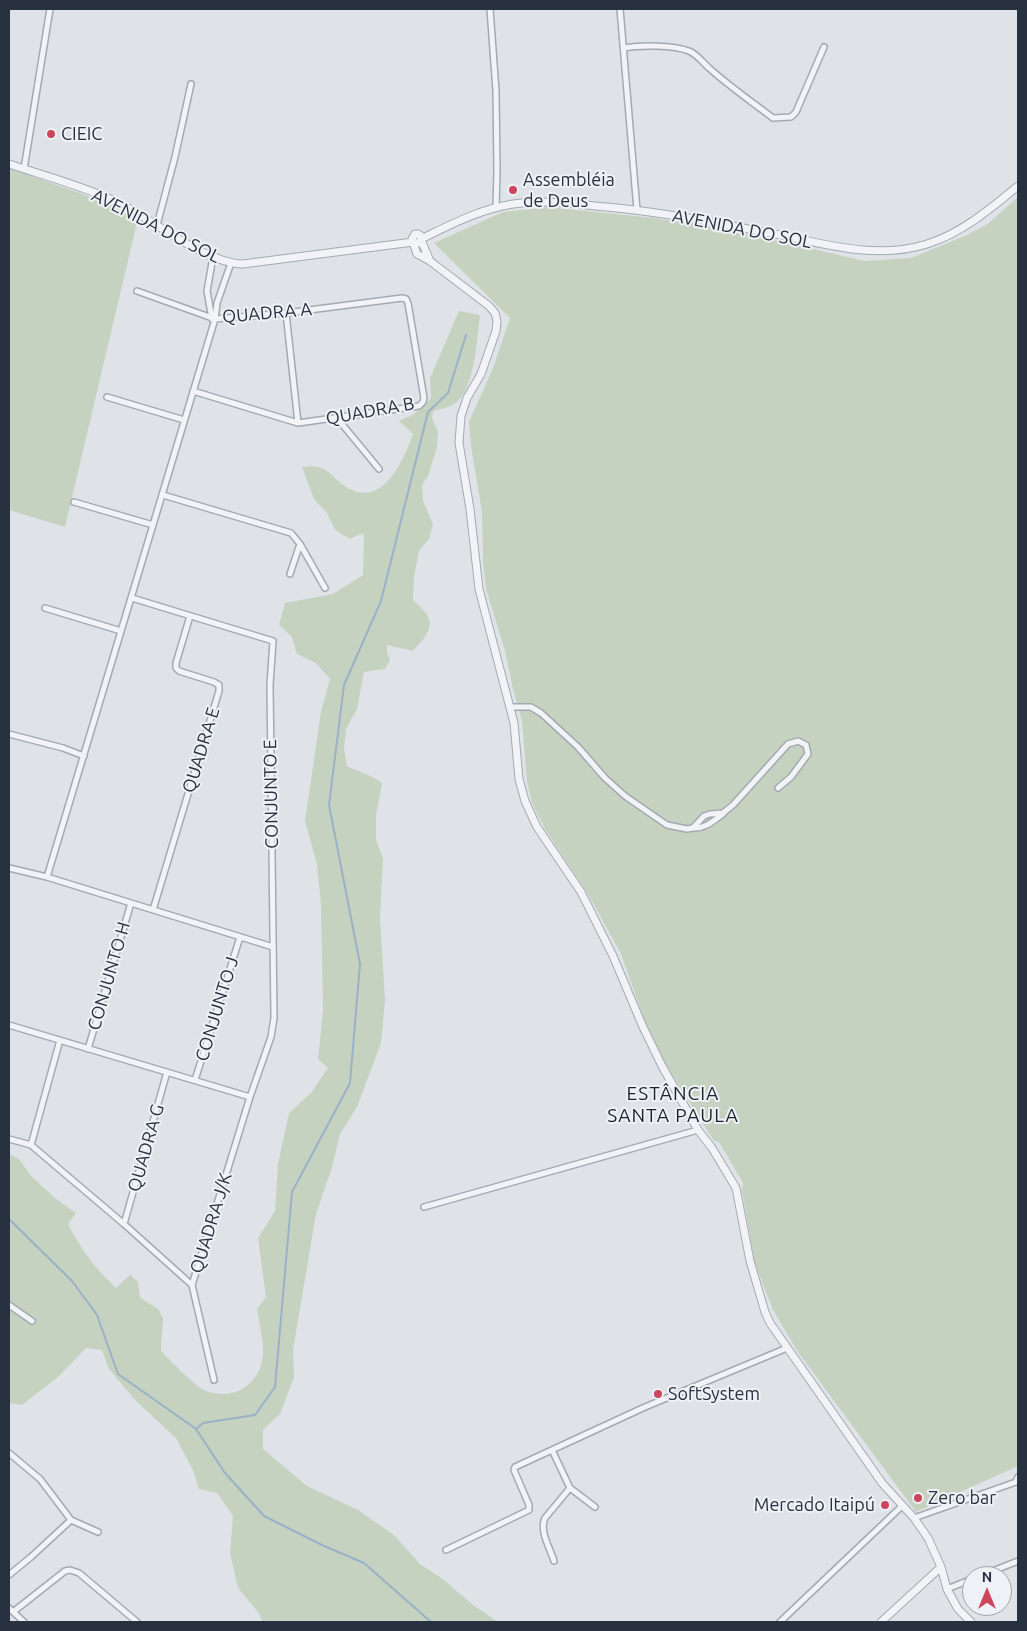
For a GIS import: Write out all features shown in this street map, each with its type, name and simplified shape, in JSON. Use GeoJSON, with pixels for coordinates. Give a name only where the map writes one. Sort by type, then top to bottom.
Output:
{"type":"FeatureCollection","features":[{"type":"Feature","properties":{"kind":"street"},"geometry":{"type":"LineString","coordinates":[[24,170],[50,9]]}},
{"type":"Feature","properties":{"kind":"street"},"geometry":{"type":"LineString","coordinates":[[490,9],[496,91],[496,207]]}},
{"type":"Feature","properties":{"kind":"street"},"geometry":{"type":"LineString","coordinates":[[620,9],[637,210]]}},
{"type":"Feature","properties":{"kind":"street"},"geometry":{"type":"LineString","coordinates":[[624,48],[634,46],[678,48],[689,51],[698,56],[709,68],[773,118],[791,117],[796,112],[824,47]]}},
{"type":"Feature","properties":{"kind":"street"},"geometry":{"type":"LineString","coordinates":[[157,225],[175,157],[191,84]]}},
{"type":"Feature","properties":{"kind":"street","name":"AVENIDA DO SOL"},"geometry":{"type":"LineString","coordinates":[[9,164],[99,194],[139,214],[213,257],[231,263],[243,264],[396,244],[416,239],[496,207],[551,201],[637,210],[720,223],[832,246],[868,251],[891,251],[927,244],[966,227],[983,216],[1018,186]]}},
{"type":"Feature","properties":{"kind":"street"},"geometry":{"type":"LineString","coordinates":[[416,239],[417,254],[430,261],[489,306],[497,321],[496,332],[481,374],[467,398],[461,416],[458,443],[470,509],[479,589],[510,707],[518,752],[520,779],[529,810],[537,827],[581,892],[613,956],[642,1027],[698,1130],[712,1148],[736,1188],[750,1261],[770,1323],[882,1483],[914,1518],[928,1538],[941,1567],[947,1589],[958,1609],[971,1622]]}},
{"type":"Feature","properties":{"kind":"street"},"geometry":{"type":"LineString","coordinates":[[213,257],[207,291],[213,320]]}},
{"type":"Feature","properties":{"kind":"street"},"geometry":{"type":"LineString","coordinates":[[47,877],[231,263]]}},
{"type":"Feature","properties":{"kind":"street","name":"QUADRA A"},"geometry":{"type":"LineString","coordinates":[[137,291],[213,320],[402,298]]}},
{"type":"Feature","properties":{"kind":"street","name":"QUADRA B"},"geometry":{"type":"LineString","coordinates":[[193,391],[298,422],[419,406],[424,398],[408,303],[402,298]]}},
{"type":"Feature","properties":{"kind":"street"},"geometry":{"type":"LineString","coordinates":[[286,313],[298,422]]}},
{"type":"Feature","properties":{"kind":"street"},"geometry":{"type":"LineString","coordinates":[[107,397],[184,420]]}},
{"type":"Feature","properties":{"kind":"street"},"geometry":{"type":"LineString","coordinates":[[336,418],[379,469]]}},
{"type":"Feature","properties":{"kind":"street"},"geometry":{"type":"LineString","coordinates":[[163,495],[291,533],[300,544],[325,588]]}},
{"type":"Feature","properties":{"kind":"street"},"geometry":{"type":"LineString","coordinates":[[74,502],[153,525]]}},
{"type":"Feature","properties":{"kind":"street"},"geometry":{"type":"LineString","coordinates":[[290,574],[300,544]]}},
{"type":"Feature","properties":{"kind":"street"},"geometry":{"type":"LineString","coordinates":[[132,598],[190,616]]}},
{"type":"Feature","properties":{"kind":"street"},"geometry":{"type":"LineString","coordinates":[[45,608],[120,631]]}},
{"type":"Feature","properties":{"kind":"street","name":"CONJUNTO E"},"geometry":{"type":"LineString","coordinates":[[190,616],[273,641],[270,685],[274,1018],[271,1037],[250,1097]]}},
{"type":"Feature","properties":{"kind":"street","name":"QUADRA E"},"geometry":{"type":"LineString","coordinates":[[153,910],[219,691],[218,685],[214,682],[179,671],[176,668],[190,616]]}},
{"type":"Feature","properties":{"kind":"street"},"geometry":{"type":"LineString","coordinates":[[510,707],[531,707],[542,713],[626,796],[667,824],[687,829],[707,826],[733,805],[788,744],[798,741],[806,745],[808,754],[791,777],[778,788]]}},
{"type":"Feature","properties":{"kind":"street"},"geometry":{"type":"LineString","coordinates":[[9,734],[63,748],[84,756]]}},
{"type":"Feature","properties":{"kind":"street"},"geometry":{"type":"LineString","coordinates":[[693,828],[704,816],[723,813]]}},
{"type":"Feature","properties":{"kind":"street"},"geometry":{"type":"LineString","coordinates":[[9,868],[47,877],[273,947]]}},
{"type":"Feature","properties":{"kind":"street","name":"CONJUNTO H"},"geometry":{"type":"LineString","coordinates":[[88,1049],[131,903]]}},
{"type":"Feature","properties":{"kind":"street","name":"CONJUNTO J"},"geometry":{"type":"LineString","coordinates":[[195,1080],[240,937]]}},
{"type":"Feature","properties":{"kind":"street"},"geometry":{"type":"LineString","coordinates":[[9,1025],[250,1097]]}},
{"type":"Feature","properties":{"kind":"street"},"geometry":{"type":"LineString","coordinates":[[31,1146],[60,1040]]}},
{"type":"Feature","properties":{"kind":"street","name":"QUADRA G"},"geometry":{"type":"LineString","coordinates":[[124,1224],[167,1072]]}},
{"type":"Feature","properties":{"kind":"street","name":"QUADRA J/K"},"geometry":{"type":"LineString","coordinates":[[214,1380],[192,1285],[250,1097]]}},
{"type":"Feature","properties":{"kind":"street"},"geometry":{"type":"LineString","coordinates":[[424,1207],[698,1130]]}},
{"type":"Feature","properties":{"kind":"street"},"geometry":{"type":"LineString","coordinates":[[9,1139],[31,1146],[124,1224],[192,1285]]}},
{"type":"Feature","properties":{"kind":"street"},"geometry":{"type":"LineString","coordinates":[[9,1305],[32,1322]]}},
{"type":"Feature","properties":{"kind":"street"},"geometry":{"type":"LineString","coordinates":[[446,1550],[529,1510],[529,1505],[514,1468],[645,1407],[787,1348]]}},
{"type":"Feature","properties":{"kind":"street"},"geometry":{"type":"LineString","coordinates":[[552,1450],[570,1488],[595,1507]]}},
{"type":"Feature","properties":{"kind":"street"},"geometry":{"type":"LineString","coordinates":[[9,1453],[40,1479],[71,1520],[98,1532]]}},
{"type":"Feature","properties":{"kind":"street"},"geometry":{"type":"LineString","coordinates":[[914,1518],[1017,1479]]}},
{"type":"Feature","properties":{"kind":"street"},"geometry":{"type":"LineString","coordinates":[[554,1561],[542,1524],[570,1488]]}},
{"type":"Feature","properties":{"kind":"street"},"geometry":{"type":"LineString","coordinates":[[780,1622],[901,1504]]}},
{"type":"Feature","properties":{"kind":"street"},"geometry":{"type":"LineString","coordinates":[[9,1574],[31,1557],[71,1520]]}},
{"type":"Feature","properties":{"kind":"street"},"geometry":{"type":"LineString","coordinates":[[1005,1566],[1018,1561]]}},
{"type":"Feature","properties":{"kind":"street"},"geometry":{"type":"LineString","coordinates":[[881,1622],[941,1567]]}},
{"type":"Feature","properties":{"kind":"street"},"geometry":{"type":"LineString","coordinates":[[24,1622],[11,1610],[65,1571],[70,1570],[79,1573],[134,1622]]}},
{"type":"Feature","properties":{"kind":"street"},"geometry":{"type":"LineString","coordinates":[[947,1589],[962,1583]]}},
{"type":"Feature","properties":{"kind":"green space"},"geometry":{"type":"Polygon","coordinates":[[[9,168],[139,214],[65,527],[9,510],[9,168]]]}},
{"type":"Feature","properties":{"kind":"green space"},"geometry":{"type":"Polygon","coordinates":[[[1018,197],[1018,1466],[916,1512],[798,1352],[773,1310],[755,1264],[742,1191],[743,1183],[719,1142],[714,1141],[661,1057],[648,1030],[621,954],[588,894],[545,829],[532,803],[527,781],[522,721],[505,651],[486,589],[483,561],[482,512],[469,422],[493,368],[510,318],[434,243],[503,212],[548,207],[654,218],[725,229],[865,261],[911,258],[967,235],[989,223],[1018,197]]]}},
{"type":"Feature","properties":{"kind":"green space"},"geometry":{"type":"Polygon","coordinates":[[[459,311],[480,315],[472,373],[464,393],[453,405],[433,411],[432,419],[438,431],[437,447],[428,476],[422,485],[423,501],[433,524],[429,539],[419,551],[414,577],[413,600],[427,616],[430,625],[429,630],[413,651],[387,645],[390,660],[385,669],[364,672],[357,709],[346,729],[344,749],[347,766],[382,783],[376,816],[376,840],[383,858],[380,918],[385,1000],[381,1043],[357,1107],[340,1134],[332,1167],[316,1214],[293,1350],[294,1377],[280,1414],[263,1430],[263,1449],[307,1486],[358,1510],[394,1535],[420,1564],[498,1622],[263,1622],[258,1612],[238,1588],[230,1553],[233,1516],[217,1493],[199,1489],[193,1470],[176,1438],[135,1400],[109,1369],[102,1350],[86,1348],[58,1377],[22,1405],[9,1403],[9,1154],[19,1159],[31,1176],[56,1199],[76,1213],[68,1224],[89,1258],[116,1288],[130,1275],[138,1282],[140,1298],[158,1309],[163,1318],[161,1351],[182,1372],[200,1388],[218,1394],[238,1391],[252,1381],[262,1363],[263,1353],[257,1309],[266,1297],[258,1238],[275,1211],[278,1164],[289,1113],[311,1093],[328,1068],[318,1059],[323,1010],[321,905],[317,864],[305,821],[321,712],[330,679],[316,663],[297,654],[292,637],[279,625],[285,603],[333,594],[363,575],[363,533],[350,539],[335,530],[327,513],[314,499],[302,467],[312,466],[325,469],[345,486],[364,493],[375,491],[384,485],[399,466],[413,434],[399,421],[414,414],[431,399],[430,378],[459,311]]]}},
{"type":"Feature","properties":{"kind":"waterway"},"geometry":{"type":"LineString","coordinates":[[196,1429],[203,1423],[255,1415],[275,1387],[292,1192],[350,1083],[360,964],[329,805],[344,685],[381,601],[428,412],[448,393],[466,335]]}},
{"type":"Feature","properties":{"kind":"waterway"},"geometry":{"type":"LineString","coordinates":[[9,1219],[72,1281],[97,1315],[118,1374],[196,1429],[225,1473],[264,1516],[324,1546],[364,1563],[431,1622]]}},
{"type":"Feature","properties":{"kind":"place","name":"CIEIC"},"geometry":{"type":"Point","coordinates":[51,134]}},
{"type":"Feature","properties":{"kind":"place","name":"Assembléia de Deus"},"geometry":{"type":"Point","coordinates":[513,190]}},
{"type":"Feature","properties":{"kind":"place","name":"SoftSystem"},"geometry":{"type":"Point","coordinates":[658,1394]}},
{"type":"Feature","properties":{"kind":"place","name":"Zero bar"},"geometry":{"type":"Point","coordinates":[918,1498]}},
{"type":"Feature","properties":{"kind":"place","name":"Mercado Itaipú"},"geometry":{"type":"Point","coordinates":[885,1505]}},
{"type":"Feature","properties":{"kind":"district","name":"ESTÂNCIA SANTA PAULA"},"geometry":{"type":"Point","coordinates":[673,1105]}}]}
